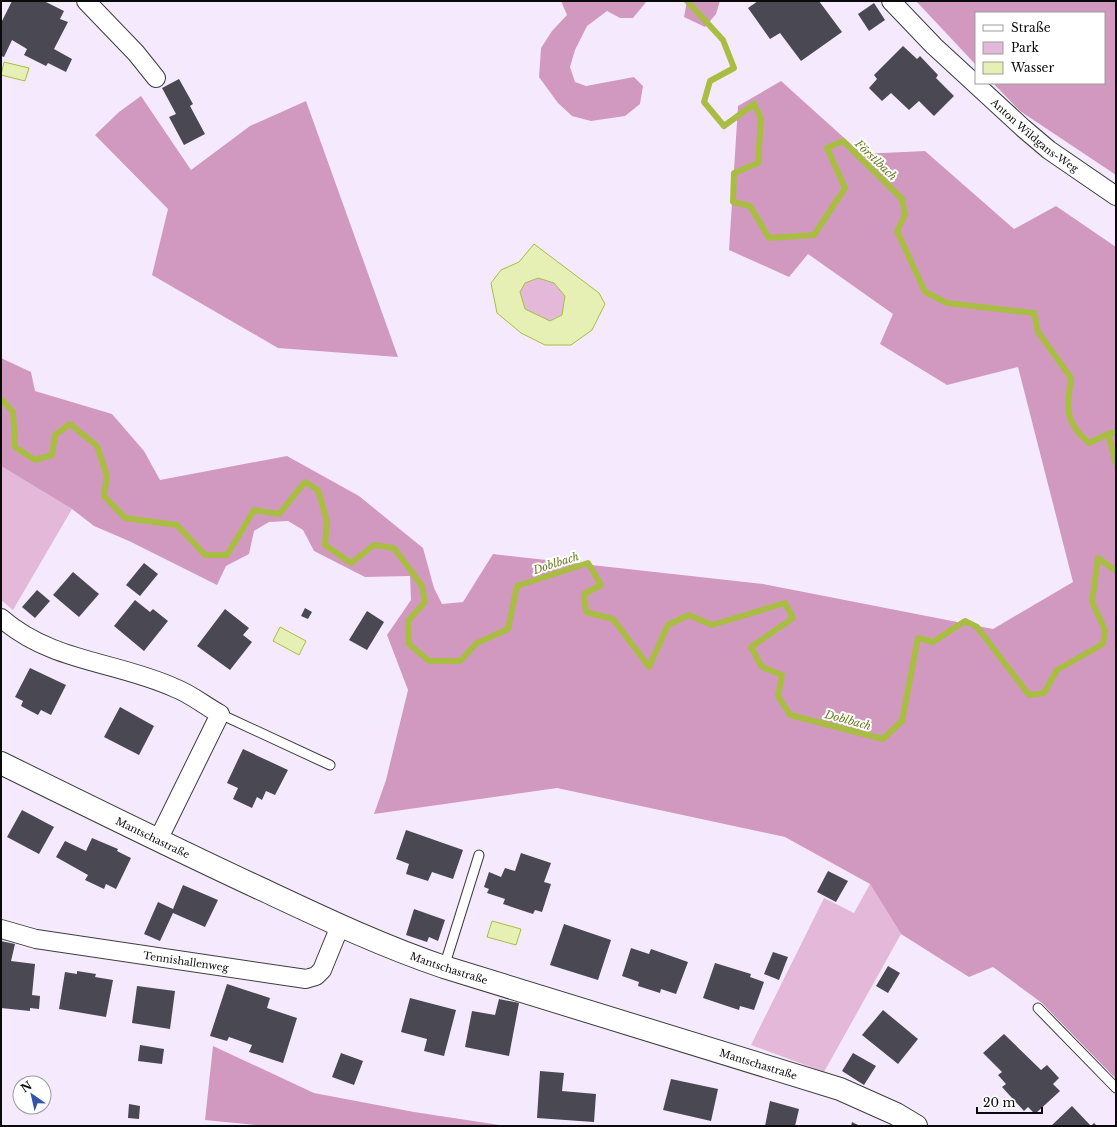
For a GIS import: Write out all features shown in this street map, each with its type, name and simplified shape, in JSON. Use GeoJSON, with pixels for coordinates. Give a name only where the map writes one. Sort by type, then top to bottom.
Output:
{"type":"FeatureCollection","features":[{"type":"Feature","properties":{"kind":"street"},"geometry":{"type":"LineString","coordinates":[[86,1],[136,53],[156,78]]}},
{"type":"Feature","properties":{"kind":"street","name":"Anton Wildgans-Weg"},"geometry":{"type":"LineString","coordinates":[[892,1],[934,46],[975,84]]}},
{"type":"Feature","properties":{"kind":"street","name":"Anton Wildgans-Weg"},"geometry":{"type":"LineString","coordinates":[[975,84],[1048,150],[1116,196]]}},
{"type":"Feature","properties":{"kind":"street"},"geometry":{"type":"LineString","coordinates":[[1,618],[32,640],[73,658],[127,672],[176,688],[220,714],[158,840]]}},
{"type":"Feature","properties":{"kind":"street","name":"Mantschastraße"},"geometry":{"type":"LineString","coordinates":[[1,764],[340,926],[391,948],[444,967],[840,1089],[896,1114],[916,1126]]}},
{"type":"Feature","properties":{"kind":"street","name":"Tennishallenweg"},"geometry":{"type":"LineString","coordinates":[[1,930],[36,939],[306,979],[316,976],[322,970],[340,926]]}},
{"type":"Feature","properties":{"kind":"lane"},"geometry":{"type":"LineString","coordinates":[[220,714],[330,765]]}},
{"type":"Feature","properties":{"kind":"lane"},"geometry":{"type":"LineString","coordinates":[[444,967],[479,855]]}},
{"type":"Feature","properties":{"kind":"lane"},"geometry":{"type":"LineString","coordinates":[[1038,1008],[1116,1088]]}},
{"type":"Feature","properties":{"kind":"green space"},"geometry":{"type":"Polygon","coordinates":[[[538,278],[554,283],[565,296],[562,315],[550,321],[525,309],[520,292],[525,283],[538,278]]]}},
{"type":"Feature","properties":{"kind":"green space"},"geometry":{"type":"Polygon","coordinates":[[[1,466],[72,509],[13,610],[1,600],[1,466]]]}},
{"type":"Feature","properties":{"kind":"green space"},"geometry":{"type":"Polygon","coordinates":[[[870,884],[901,934],[824,1072],[751,1045],[824,898],[854,913],[870,884]]]}},
{"type":"Feature","properties":{"kind":"shaded area"},"geometry":{"type":"Polygon","coordinates":[[[561,1],[647,1],[633,18],[620,18],[607,11],[587,26],[575,50],[570,67],[575,82],[586,86],[634,77],[643,86],[640,104],[625,116],[591,121],[572,116],[558,103],[539,77],[541,48],[552,31],[567,15],[561,1]]]}},
{"type":"Feature","properties":{"kind":"shaded area"},"geometry":{"type":"Polygon","coordinates":[[[687,1],[720,1],[716,14],[705,27],[684,17],[687,1]]]}},
{"type":"Feature","properties":{"kind":"shaded area"},"geometry":{"type":"Polygon","coordinates":[[[916,1],[1116,1],[1116,175],[1020,111],[994,84],[1105,84],[1105,12],[975,12],[975,64],[916,1]]]}},
{"type":"Feature","properties":{"kind":"shaded area"},"geometry":{"type":"Polygon","coordinates":[[[781,81],[862,154],[925,151],[1014,229],[1056,206],[1116,247],[1116,1079],[1042,1003],[993,967],[969,977],[901,934],[870,884],[785,837],[557,788],[374,814],[386,780],[408,690],[387,635],[411,600],[410,576],[365,577],[314,551],[303,530],[288,521],[269,522],[254,531],[249,554],[226,566],[217,585],[129,541],[94,526],[72,509],[1,466],[1,358],[31,372],[35,391],[112,414],[144,451],[160,480],[287,456],[359,496],[423,548],[434,588],[442,604],[463,602],[493,554],[763,584],[993,629],[1073,582],[1018,367],[947,385],[880,344],[893,314],[808,254],[789,277],[729,250],[738,106],[781,81]]]}},
{"type":"Feature","properties":{"kind":"shaded area"},"geometry":{"type":"Polygon","coordinates":[[[141,96],[191,170],[250,126],[306,101],[398,357],[278,348],[152,275],[168,209],[95,135],[119,112],[141,96]]]}},
{"type":"Feature","properties":{"kind":"shaded area"},"geometry":{"type":"Polygon","coordinates":[[[213,1046],[314,1093],[414,1112],[506,1126],[267,1126],[205,1120],[213,1046]]]}},
{"type":"Feature","properties":{"kind":"water"},"geometry":{"type":"Polygon","coordinates":[[[4,62],[29,68],[25,81],[1,75],[4,62]]]}},
{"type":"Feature","properties":{"kind":"water"},"geometry":{"type":"Polygon","coordinates":[[[534,244],[599,293],[605,304],[592,330],[571,345],[545,345],[521,333],[497,313],[491,283],[501,270],[519,262],[534,244]],[[538,278],[525,283],[520,292],[525,309],[550,321],[562,315],[565,296],[554,283],[538,278]]]}},
{"type":"Feature","properties":{"kind":"water"},"geometry":{"type":"Polygon","coordinates":[[[280,627],[306,641],[299,655],[273,641],[280,627]]]}},
{"type":"Feature","properties":{"kind":"water"},"geometry":{"type":"Polygon","coordinates":[[[492,921],[521,929],[516,945],[487,937],[492,921]]]}},
{"type":"Feature","properties":{"kind":"building"},"geometry":{"type":"Polygon","coordinates":[[[12,1],[44,1],[64,11],[60,19],[68,22],[54,49],[72,59],[66,72],[48,63],[46,66],[24,55],[27,49],[12,40],[4,57],[1,56],[1,23],[12,1]]]}},
{"type":"Feature","properties":{"kind":"building"},"geometry":{"type":"Polygon","coordinates":[[[758,1],[819,1],[842,32],[801,61],[780,33],[770,39],[748,8],[758,1]]]}},
{"type":"Feature","properties":{"kind":"building"},"geometry":{"type":"Polygon","coordinates":[[[874,3],[885,20],[869,31],[858,14],[874,3]]]}},
{"type":"Feature","properties":{"kind":"building"},"geometry":{"type":"Polygon","coordinates":[[[903,46],[917,59],[920,56],[938,75],[936,78],[954,96],[934,116],[919,101],[909,110],[891,93],[882,101],[869,88],[877,79],[874,75],[903,46]]]}},
{"type":"Feature","properties":{"kind":"building"},"geometry":{"type":"Polygon","coordinates":[[[179,79],[193,104],[190,106],[205,134],[184,145],[169,117],[176,114],[162,88],[179,79]]]}},
{"type":"Feature","properties":{"kind":"building"},"geometry":{"type":"Polygon","coordinates":[[[144,563],[158,574],[140,596],[126,585],[144,563]]]}},
{"type":"Feature","properties":{"kind":"building"},"geometry":{"type":"Polygon","coordinates":[[[73,572],[99,594],[79,617],[53,595],[73,572]]]}},
{"type":"Feature","properties":{"kind":"building"},"geometry":{"type":"Polygon","coordinates":[[[37,590],[50,601],[35,618],[22,607],[37,590]]]}},
{"type":"Feature","properties":{"kind":"building"},"geometry":{"type":"Polygon","coordinates":[[[135,600],[150,612],[153,609],[168,621],[144,651],[114,626],[135,600]]]}},
{"type":"Feature","properties":{"kind":"building"},"geometry":{"type":"Polygon","coordinates":[[[305,608],[312,612],[308,619],[301,616],[305,608]]]}},
{"type":"Feature","properties":{"kind":"building"},"geometry":{"type":"Polygon","coordinates":[[[225,609],[249,628],[243,635],[252,642],[230,670],[197,646],[225,609]]]}},
{"type":"Feature","properties":{"kind":"building"},"geometry":{"type":"Polygon","coordinates":[[[367,611],[384,622],[367,650],[349,640],[367,611]]]}},
{"type":"Feature","properties":{"kind":"building"},"geometry":{"type":"Polygon","coordinates":[[[30,668],[66,685],[51,715],[41,710],[38,715],[21,706],[23,701],[15,697],[30,668]]]}},
{"type":"Feature","properties":{"kind":"building"},"geometry":{"type":"Polygon","coordinates":[[[120,707],[154,726],[139,755],[104,737],[120,707]]]}},
{"type":"Feature","properties":{"kind":"building"},"geometry":{"type":"Polygon","coordinates":[[[243,749],[288,770],[275,795],[266,791],[262,800],[257,797],[252,808],[233,799],[238,788],[227,783],[243,749]]]}},
{"type":"Feature","properties":{"kind":"building"},"geometry":{"type":"Polygon","coordinates":[[[22,810],[54,827],[39,854],[7,837],[22,810]]]}},
{"type":"Feature","properties":{"kind":"building"},"geometry":{"type":"Polygon","coordinates":[[[406,830],[463,850],[453,879],[432,872],[428,881],[406,874],[409,864],[396,859],[406,830]]]}},
{"type":"Feature","properties":{"kind":"building"},"geometry":{"type":"Polygon","coordinates":[[[92,838],[118,849],[117,851],[131,858],[116,889],[106,884],[104,889],[85,880],[88,875],[56,857],[65,841],[86,851],[92,838]]]}},
{"type":"Feature","properties":{"kind":"building"},"geometry":{"type":"Polygon","coordinates":[[[521,853],[551,863],[544,882],[551,884],[542,912],[535,910],[533,914],[503,904],[505,899],[487,893],[489,889],[484,887],[489,872],[501,877],[505,868],[515,871],[521,853]]]}},
{"type":"Feature","properties":{"kind":"building"},"geometry":{"type":"Polygon","coordinates":[[[828,871],[848,881],[836,902],[817,892],[828,871]]]}},
{"type":"Feature","properties":{"kind":"building"},"geometry":{"type":"Polygon","coordinates":[[[183,885],[218,900],[205,927],[173,913],[160,941],[144,934],[158,902],[173,909],[183,885]]]}},
{"type":"Feature","properties":{"kind":"building"},"geometry":{"type":"Polygon","coordinates":[[[414,909],[445,920],[438,941],[429,937],[427,942],[406,935],[414,909]]]}},
{"type":"Feature","properties":{"kind":"building"},"geometry":{"type":"Polygon","coordinates":[[[564,924],[611,940],[598,980],[550,965],[564,924]]]}},
{"type":"Feature","properties":{"kind":"building"},"geometry":{"type":"Polygon","coordinates":[[[1,941],[15,944],[11,961],[35,964],[32,995],[40,996],[39,1009],[30,1008],[30,1011],[1,1008],[1,941]]]}},
{"type":"Feature","properties":{"kind":"building"},"geometry":{"type":"Polygon","coordinates":[[[631,948],[649,954],[651,949],[688,962],[676,994],[661,989],[660,993],[638,986],[639,982],[622,976],[631,948]]]}},
{"type":"Feature","properties":{"kind":"building"},"geometry":{"type":"Polygon","coordinates":[[[773,952],[788,957],[779,980],[764,974],[773,952]]]}},
{"type":"Feature","properties":{"kind":"building"},"geometry":{"type":"Polygon","coordinates":[[[715,963],[751,974],[750,977],[764,982],[754,1010],[740,1006],[739,1010],[703,998],[715,963]]]}},
{"type":"Feature","properties":{"kind":"building"},"geometry":{"type":"Polygon","coordinates":[[[888,966],[900,973],[888,993],[876,986],[888,966]]]}},
{"type":"Feature","properties":{"kind":"building"},"geometry":{"type":"Polygon","coordinates":[[[77,971],[96,974],[95,977],[113,980],[106,1017],[59,1009],[65,972],[77,974],[77,971]]]}},
{"type":"Feature","properties":{"kind":"building"},"geometry":{"type":"Polygon","coordinates":[[[227,984],[270,998],[267,1008],[297,1018],[283,1063],[249,1052],[252,1045],[229,1037],[227,1041],[210,1036],[227,984]]]}},
{"type":"Feature","properties":{"kind":"building"},"geometry":{"type":"Polygon","coordinates":[[[137,986],[175,991],[170,1029],[132,1023],[137,986]]]}},
{"type":"Feature","properties":{"kind":"building"},"geometry":{"type":"Polygon","coordinates":[[[410,998],[456,1010],[444,1056],[424,1051],[427,1039],[401,1032],[410,998]]]}},
{"type":"Feature","properties":{"kind":"building"},"geometry":{"type":"Polygon","coordinates":[[[499,999],[519,1003],[509,1056],[465,1047],[472,1011],[495,1015],[499,999]]]}},
{"type":"Feature","properties":{"kind":"building"},"geometry":{"type":"Polygon","coordinates":[[[883,1010],[918,1039],[898,1064],[862,1035],[883,1010]]]}},
{"type":"Feature","properties":{"kind":"building"},"geometry":{"type":"Polygon","coordinates":[[[1004,1034],[1041,1070],[1047,1065],[1059,1078],[1053,1084],[1060,1091],[1035,1114],[1028,1107],[1024,1111],[1002,1087],[1006,1084],[998,1075],[1002,1072],[983,1053],[1004,1034]]]}},
{"type":"Feature","properties":{"kind":"building"},"geometry":{"type":"Polygon","coordinates":[[[140,1045],[164,1049],[162,1064],[138,1061],[140,1045]]]}},
{"type":"Feature","properties":{"kind":"building"},"geometry":{"type":"Polygon","coordinates":[[[341,1053],[363,1061],[354,1085],[332,1077],[341,1053]]]}},
{"type":"Feature","properties":{"kind":"building"},"geometry":{"type":"Polygon","coordinates":[[[853,1053],[876,1066],[864,1085],[842,1071],[853,1053]]]}},
{"type":"Feature","properties":{"kind":"building"},"geometry":{"type":"Polygon","coordinates":[[[540,1071],[564,1073],[562,1091],[596,1094],[594,1122],[537,1118],[540,1071]]]}},
{"type":"Feature","properties":{"kind":"building"},"geometry":{"type":"Polygon","coordinates":[[[671,1079],[718,1089],[711,1121],[663,1110],[671,1079]]]}},
{"type":"Feature","properties":{"kind":"building"},"geometry":{"type":"Polygon","coordinates":[[[770,1101],[799,1109],[795,1126],[765,1126],[770,1101]]]}},
{"type":"Feature","properties":{"kind":"building"},"geometry":{"type":"Polygon","coordinates":[[[129,1104],[140,1106],[139,1119],[128,1118],[129,1104]]]}},
{"type":"Feature","properties":{"kind":"building"},"geometry":{"type":"Polygon","coordinates":[[[1072,1106],[1091,1126],[1051,1126],[1072,1106]]]}},
{"type":"Feature","properties":{"kind":"building"},"geometry":{"type":"Polygon","coordinates":[[[852,1122],[860,1126],[851,1126],[852,1122]]]}},
{"type":"Feature","properties":{"kind":"waterway","name":"Förstlbach"},"geometry":{"type":"LineString","coordinates":[[687,1],[723,40],[734,68],[710,81],[704,102],[724,126],[754,104],[761,118],[758,163],[734,173],[733,202],[750,206],[769,238],[814,235],[845,188],[827,148],[843,141],[902,199],[905,215],[897,231],[925,292],[947,303],[1034,313],[1038,332],[1071,378],[1068,406],[1071,421],[1075,428],[1089,443],[1108,434]]}},
{"type":"Feature","properties":{"kind":"waterway","name":"Doblbach"},"geometry":{"type":"LineString","coordinates":[[1,399],[13,412],[15,447],[35,460],[52,455],[55,435],[70,424],[97,446],[107,476],[104,496],[125,518],[177,525],[205,555],[227,555],[254,510],[279,514],[305,482],[318,490],[327,521],[325,545],[351,563],[374,545],[394,548],[422,586],[425,602],[408,621],[409,644],[429,661],[460,661],[477,643],[508,629],[517,586],[588,563],[601,585],[584,594],[586,612],[613,619],[649,667],[668,625],[689,615],[712,625],[785,603],[793,618],[751,647],[762,667],[782,675],[778,696],[790,715],[883,739],[902,721],[918,638],[933,642],[965,621],[977,627],[1029,695],[1044,693],[1057,670],[1103,644],[1105,630],[1092,602],[1098,558],[1116,571]]}},
{"type":"Feature","properties":{"kind":"waterway","name":"Doblbach"},"geometry":{"type":"LineString","coordinates":[[1116,432],[1108,434],[1116,464]]}}]}
